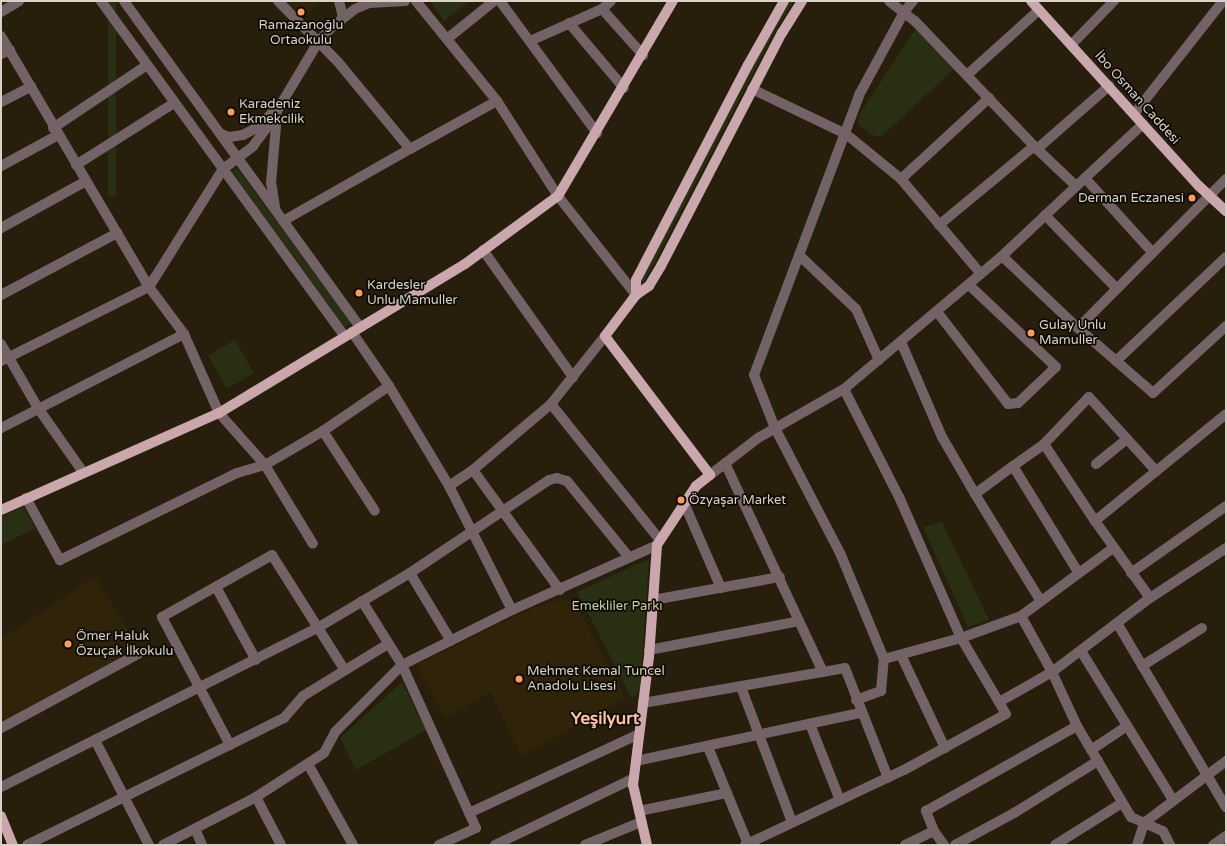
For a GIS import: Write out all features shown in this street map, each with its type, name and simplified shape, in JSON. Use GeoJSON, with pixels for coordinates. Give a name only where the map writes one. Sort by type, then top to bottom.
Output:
{"type":"FeatureCollection","features":[{"type":"Feature","properties":{"kind":"main road"},"geometry":{"type":"LineString","coordinates":[[1,510],[83,472],[219,413],[483,250],[558,196],[624,88],[673,1]]}},
{"type":"Feature","properties":{"kind":"main road"},"geometry":{"type":"LineString","coordinates":[[636,295],[636,280],[748,65],[784,1]]}},
{"type":"Feature","properties":{"kind":"main road"},"geometry":{"type":"LineString","coordinates":[[647,845],[633,785],[649,650],[659,542],[696,486],[710,475],[604,336],[636,295],[649,286],[661,266],[782,32],[802,1]]}},
{"type":"Feature","properties":{"kind":"main road","name":"İbo Osman Caddesi"},"geometry":{"type":"LineString","coordinates":[[1032,1],[1143,124],[1210,196],[1226,210]]}},
{"type":"Feature","properties":{"kind":"main road"},"geometry":{"type":"LineString","coordinates":[[1,816],[13,845]]}},
{"type":"Feature","properties":{"kind":"street"},"geometry":{"type":"LineString","coordinates":[[1,12],[19,1]]}},
{"type":"Feature","properties":{"kind":"street"},"geometry":{"type":"LineString","coordinates":[[101,1],[223,169],[352,332]]}},
{"type":"Feature","properties":{"kind":"street"},"geometry":{"type":"LineString","coordinates":[[124,1],[283,221],[352,332],[389,386],[449,486],[512,610]]}},
{"type":"Feature","properties":{"kind":"street"},"geometry":{"type":"LineString","coordinates":[[278,1],[338,62],[410,149]]}},
{"type":"Feature","properties":{"kind":"street"},"geometry":{"type":"LineString","coordinates":[[339,1],[343,17]]}},
{"type":"Feature","properties":{"kind":"street"},"geometry":{"type":"LineString","coordinates":[[4,359],[149,287],[223,169],[253,146],[268,126],[318,42],[343,17],[369,4],[405,1]]}},
{"type":"Feature","properties":{"kind":"street"},"geometry":{"type":"LineString","coordinates":[[416,1],[497,101],[558,196],[636,295]]}},
{"type":"Feature","properties":{"kind":"street"},"geometry":{"type":"LineString","coordinates":[[447,39],[494,1]]}},
{"type":"Feature","properties":{"kind":"street"},"geometry":{"type":"LineString","coordinates":[[500,1],[597,133]]}},
{"type":"Feature","properties":{"kind":"street"},"geometry":{"type":"LineString","coordinates":[[530,41],[602,9],[611,1]]}},
{"type":"Feature","properties":{"kind":"street"},"geometry":{"type":"LineString","coordinates":[[889,1],[904,12],[1076,186]]}},
{"type":"Feature","properties":{"kind":"street"},"geometry":{"type":"LineString","coordinates":[[856,700],[881,691],[884,660],[840,553],[775,428],[754,375],[846,134],[859,95],[904,12],[913,1]]}},
{"type":"Feature","properties":{"kind":"street"},"geometry":{"type":"LineString","coordinates":[[1072,45],[1114,1]]}},
{"type":"Feature","properties":{"kind":"street"},"geometry":{"type":"LineString","coordinates":[[1134,114],[1223,1]]}},
{"type":"Feature","properties":{"kind":"street"},"geometry":{"type":"LineString","coordinates":[[602,9],[643,55]]}},
{"type":"Feature","properties":{"kind":"street"},"geometry":{"type":"LineString","coordinates":[[967,75],[1040,10]]}},
{"type":"Feature","properties":{"kind":"street"},"geometry":{"type":"LineString","coordinates":[[569,23],[624,88]]}},
{"type":"Feature","properties":{"kind":"street"},"geometry":{"type":"LineString","coordinates":[[1,36],[6,52],[30,86],[149,287],[184,334],[219,413],[265,464],[313,544]]}},
{"type":"Feature","properties":{"kind":"street"},"geometry":{"type":"LineString","coordinates":[[1,166],[56,132],[147,65]]}},
{"type":"Feature","properties":{"kind":"street"},"geometry":{"type":"LineString","coordinates":[[1,102],[30,86]]}},
{"type":"Feature","properties":{"kind":"street"},"geometry":{"type":"LineString","coordinates":[[939,225],[1109,86]]}},
{"type":"Feature","properties":{"kind":"street"},"geometry":{"type":"LineString","coordinates":[[752,89],[846,134],[902,179],[981,274]]}},
{"type":"Feature","properties":{"kind":"street"},"geometry":{"type":"LineString","coordinates":[[902,179],[989,98]]}},
{"type":"Feature","properties":{"kind":"street"},"geometry":{"type":"LineString","coordinates":[[283,221],[497,101]]}},
{"type":"Feature","properties":{"kind":"street"},"geometry":{"type":"LineString","coordinates":[[76,165],[174,103]]}},
{"type":"Feature","properties":{"kind":"street"},"geometry":{"type":"LineString","coordinates":[[220,134],[229,137],[243,135],[258,127],[278,108]]}},
{"type":"Feature","properties":{"kind":"street"},"geometry":{"type":"LineString","coordinates":[[275,210],[271,183],[272,157],[278,108]]}},
{"type":"Feature","properties":{"kind":"street"},"geometry":{"type":"LineString","coordinates":[[710,475],[758,438],[844,389],[938,313],[1002,256],[1143,124]]}},
{"type":"Feature","properties":{"kind":"street"},"geometry":{"type":"LineString","coordinates":[[1085,178],[1153,253]]}},
{"type":"Feature","properties":{"kind":"street"},"geometry":{"type":"LineString","coordinates":[[1078,328],[1226,179]]}},
{"type":"Feature","properties":{"kind":"street"},"geometry":{"type":"LineString","coordinates":[[1,228],[86,181]]}},
{"type":"Feature","properties":{"kind":"street"},"geometry":{"type":"LineString","coordinates":[[1045,215],[1117,289]]}},
{"type":"Feature","properties":{"kind":"street"},"geometry":{"type":"LineString","coordinates":[[1,295],[117,233]]}},
{"type":"Feature","properties":{"kind":"street"},"geometry":{"type":"LineString","coordinates":[[483,250],[573,377]]}},
{"type":"Feature","properties":{"kind":"street"},"geometry":{"type":"LineString","coordinates":[[799,255],[856,309],[879,360]]}},
{"type":"Feature","properties":{"kind":"street"},"geometry":{"type":"LineString","coordinates":[[1002,256],[1078,328],[1153,393],[1226,326]]}},
{"type":"Feature","properties":{"kind":"street"},"geometry":{"type":"LineString","coordinates":[[1116,361],[1226,257]]}},
{"type":"Feature","properties":{"kind":"street"},"geometry":{"type":"LineString","coordinates":[[938,313],[1008,404],[1018,404],[1056,367],[969,285]]}},
{"type":"Feature","properties":{"kind":"street"},"geometry":{"type":"LineString","coordinates":[[1,428],[184,334]]}},
{"type":"Feature","properties":{"kind":"street"},"geometry":{"type":"LineString","coordinates":[[449,486],[473,470],[551,404],[604,336]]}},
{"type":"Feature","properties":{"kind":"street"},"geometry":{"type":"LineString","coordinates":[[901,342],[942,437],[1040,600]]}},
{"type":"Feature","properties":{"kind":"street"},"geometry":{"type":"LineString","coordinates":[[1,344],[4,359],[83,472]]}},
{"type":"Feature","properties":{"kind":"street"},"geometry":{"type":"LineString","coordinates":[[26,498],[60,560],[237,473],[265,464],[322,431],[389,386]]}},
{"type":"Feature","properties":{"kind":"street"},"geometry":{"type":"LineString","coordinates":[[708,747],[727,792],[746,844],[888,778],[1006,714],[961,638],[899,497],[844,389]]}},
{"type":"Feature","properties":{"kind":"street"},"geometry":{"type":"LineString","coordinates":[[975,494],[1044,444],[1089,397],[1156,471]]}},
{"type":"Feature","properties":{"kind":"street"},"geometry":{"type":"LineString","coordinates":[[163,845],[256,797],[324,753],[335,732],[402,665],[512,610],[560,590],[659,542],[551,404]]}},
{"type":"Feature","properties":{"kind":"street"},"geometry":{"type":"LineString","coordinates":[[1095,521],[1226,414]]}},
{"type":"Feature","properties":{"kind":"street"},"geometry":{"type":"LineString","coordinates":[[322,431],[375,511]]}},
{"type":"Feature","properties":{"kind":"street"},"geometry":{"type":"LineString","coordinates":[[1096,464],[1127,438]]}},
{"type":"Feature","properties":{"kind":"street"},"geometry":{"type":"LineString","coordinates":[[1044,444],[1113,548],[1150,598]]}},
{"type":"Feature","properties":{"kind":"street"},"geometry":{"type":"LineString","coordinates":[[725,463],[780,577],[823,672]]}},
{"type":"Feature","properties":{"kind":"street"},"geometry":{"type":"LineString","coordinates":[[1013,466],[1078,572]]}},
{"type":"Feature","properties":{"kind":"street"},"geometry":{"type":"LineString","coordinates":[[473,470],[501,512],[560,590]]}},
{"type":"Feature","properties":{"kind":"street"},"geometry":{"type":"LineString","coordinates":[[1,787],[201,689],[319,628],[410,573],[549,480],[557,478],[566,481],[628,556]]}},
{"type":"Feature","properties":{"kind":"street"},"geometry":{"type":"LineString","coordinates":[[684,503],[721,588]]}},
{"type":"Feature","properties":{"kind":"street"},"geometry":{"type":"LineString","coordinates":[[1131,573],[1226,506]]}},
{"type":"Feature","properties":{"kind":"street"},"geometry":{"type":"LineString","coordinates":[[884,660],[961,638],[1021,616],[1040,600],[1113,548]]}},
{"type":"Feature","properties":{"kind":"street"},"geometry":{"type":"LineString","coordinates":[[998,702],[1052,672],[1150,598],[1226,548]]}},
{"type":"Feature","properties":{"kind":"street"},"geometry":{"type":"LineString","coordinates":[[230,745],[162,617],[216,588],[272,555],[344,669]]}},
{"type":"Feature","properties":{"kind":"street"},"geometry":{"type":"LineString","coordinates":[[410,573],[451,641]]}},
{"type":"Feature","properties":{"kind":"street"},"geometry":{"type":"LineString","coordinates":[[653,600],[780,577]]}},
{"type":"Feature","properties":{"kind":"street"},"geometry":{"type":"LineString","coordinates":[[216,588],[256,660]]}},
{"type":"Feature","properties":{"kind":"street"},"geometry":{"type":"LineString","coordinates":[[362,602],[402,665],[476,828],[439,845]]}},
{"type":"Feature","properties":{"kind":"street"},"geometry":{"type":"LineString","coordinates":[[1021,616],[1052,672],[1077,726],[1131,817],[1163,831],[1170,845]]}},
{"type":"Feature","properties":{"kind":"street"},"geometry":{"type":"LineString","coordinates":[[649,650],[799,621]]}},
{"type":"Feature","properties":{"kind":"street"},"geometry":{"type":"LineString","coordinates":[[1117,623],[1226,807]]}},
{"type":"Feature","properties":{"kind":"street"},"geometry":{"type":"LineString","coordinates":[[1142,666],[1202,628]]}},
{"type":"Feature","properties":{"kind":"street"},"geometry":{"type":"LineString","coordinates":[[27,845],[284,718],[303,696],[344,669],[388,644]]}},
{"type":"Feature","properties":{"kind":"street"},"geometry":{"type":"LineString","coordinates":[[1081,651],[1173,800]]}},
{"type":"Feature","properties":{"kind":"street"},"geometry":{"type":"LineString","coordinates":[[1,728],[138,654]]}},
{"type":"Feature","properties":{"kind":"street"},"geometry":{"type":"LineString","coordinates":[[901,655],[945,748]]}},
{"type":"Feature","properties":{"kind":"street"},"geometry":{"type":"LineString","coordinates":[[643,703],[742,687],[844,668],[860,713],[888,778]]}},
{"type":"Feature","properties":{"kind":"street"},"geometry":{"type":"LineString","coordinates":[[742,687],[792,822]]}},
{"type":"Feature","properties":{"kind":"street"},"geometry":{"type":"LineString","coordinates":[[636,761],[708,747],[860,713]]}},
{"type":"Feature","properties":{"kind":"street"},"geometry":{"type":"LineString","coordinates":[[810,724],[840,800]]}},
{"type":"Feature","properties":{"kind":"street"},"geometry":{"type":"LineString","coordinates":[[944,845],[934,832],[926,812],[1077,726]]}},
{"type":"Feature","properties":{"kind":"street"},"geometry":{"type":"LineString","coordinates":[[1091,750],[1127,726]]}},
{"type":"Feature","properties":{"kind":"street"},"geometry":{"type":"LineString","coordinates":[[469,813],[639,734]]}},
{"type":"Feature","properties":{"kind":"street"},"geometry":{"type":"LineString","coordinates":[[95,740],[123,798],[149,845]]}},
{"type":"Feature","properties":{"kind":"street"},"geometry":{"type":"LineString","coordinates":[[954,845],[972,841],[1098,761]]}},
{"type":"Feature","properties":{"kind":"street"},"geometry":{"type":"LineString","coordinates":[[1137,845],[1144,823],[1226,761]]}},
{"type":"Feature","properties":{"kind":"street"},"geometry":{"type":"LineString","coordinates":[[308,764],[353,845]]}},
{"type":"Feature","properties":{"kind":"street"},"geometry":{"type":"LineString","coordinates":[[495,845],[634,778]]}},
{"type":"Feature","properties":{"kind":"street"},"geometry":{"type":"LineString","coordinates":[[585,845],[640,817],[727,792]]}},
{"type":"Feature","properties":{"kind":"street"},"geometry":{"type":"LineString","coordinates":[[256,797],[281,845]]}},
{"type":"Feature","properties":{"kind":"street"},"geometry":{"type":"LineString","coordinates":[[1055,845],[1122,803]]}},
{"type":"Feature","properties":{"kind":"street"},"geometry":{"type":"LineString","coordinates":[[195,829],[202,845]]}},
{"type":"Feature","properties":{"kind":"street"},"geometry":{"type":"LineString","coordinates":[[905,845],[917,842],[934,832]]}},
{"type":"Feature","properties":{"kind":"street"},"geometry":{"type":"LineString","coordinates":[[1213,845],[1226,836]]}},
{"type":"Feature","properties":{"kind":"shaded area","name":"Ramazanoğlu Ortaokulu"},"geometry":{"type":"Polygon","coordinates":[[[284,1],[323,1],[299,18],[284,1]]]}},
{"type":"Feature","properties":{"kind":"shaded area","name":"Ömer Haluk Özuçak İlkokulu"},"geometry":{"type":"Polygon","coordinates":[[[95,576],[139,649],[1,721],[1,639],[95,576]]]}},
{"type":"Feature","properties":{"kind":"shaded area","name":"Mehmet Kemal Tuncel Anadolu Lisesi"},"geometry":{"type":"Polygon","coordinates":[[[563,599],[575,602],[626,698],[521,756],[491,692],[445,718],[416,665],[535,607],[563,599]]]}},
{"type":"Feature","properties":{"kind":"green space"},"geometry":{"type":"Polygon","coordinates":[[[108,1],[116,1],[116,197],[108,197],[108,1]]]}},
{"type":"Feature","properties":{"kind":"green space"},"geometry":{"type":"Polygon","coordinates":[[[430,1],[469,1],[444,21],[430,1]]]}},
{"type":"Feature","properties":{"kind":"green space"},"geometry":{"type":"Polygon","coordinates":[[[790,1],[794,1],[776,29],[643,284],[640,282],[773,27],[790,1]]]}},
{"type":"Feature","properties":{"kind":"green space"},"geometry":{"type":"Polygon","coordinates":[[[916,28],[955,68],[881,137],[872,135],[858,124],[859,115],[916,28]]]}},
{"type":"Feature","properties":{"kind":"green space"},"geometry":{"type":"Polygon","coordinates":[[[237,168],[351,322],[344,327],[232,172],[237,168]]]}},
{"type":"Feature","properties":{"kind":"green space"},"geometry":{"type":"Polygon","coordinates":[[[235,340],[254,373],[227,388],[208,356],[235,340]]]}},
{"type":"Feature","properties":{"kind":"green space"},"geometry":{"type":"Polygon","coordinates":[[[23,506],[35,528],[1,545],[1,517],[23,506]]]}},
{"type":"Feature","properties":{"kind":"green space"},"geometry":{"type":"Polygon","coordinates":[[[942,522],[989,620],[968,627],[923,527],[942,522]]]}},
{"type":"Feature","properties":{"kind":"green space","name":"Emekliler Parkı"},"geometry":{"type":"Polygon","coordinates":[[[649,559],[640,690],[632,699],[577,592],[649,559]]]}},
{"type":"Feature","properties":{"kind":"green space"},"geometry":{"type":"Polygon","coordinates":[[[402,682],[426,730],[356,770],[340,738],[402,682]]]}},
{"type":"Feature","properties":{"kind":"place","name":"Ramazanoğlu Ortaokulu"},"geometry":{"type":"Point","coordinates":[301,12]}},
{"type":"Feature","properties":{"kind":"place","name":"Karadeniz Ekmekcilik"},"geometry":{"type":"Point","coordinates":[231,112]}},
{"type":"Feature","properties":{"kind":"place","name":"Derman Eczanesi"},"geometry":{"type":"Point","coordinates":[1192,198]}},
{"type":"Feature","properties":{"kind":"place","name":"Kardesler Unlu Mamuller"},"geometry":{"type":"Point","coordinates":[359,293]}},
{"type":"Feature","properties":{"kind":"place","name":"Gulay Unlu Mamuller"},"geometry":{"type":"Point","coordinates":[1031,333]}},
{"type":"Feature","properties":{"kind":"place","name":"Özyaşar Market"},"geometry":{"type":"Point","coordinates":[681,500]}},
{"type":"Feature","properties":{"kind":"place","name":"Ömer Haluk Özuçak İlkokulu"},"geometry":{"type":"Point","coordinates":[68,644]}},
{"type":"Feature","properties":{"kind":"place","name":"Mehmet Kemal Tuncel Anadolu Lisesi"},"geometry":{"type":"Point","coordinates":[519,679]}},
{"type":"Feature","properties":{"kind":"district","name":"Yeşilyurt"},"geometry":{"type":"Point","coordinates":[605,719]}}]}
